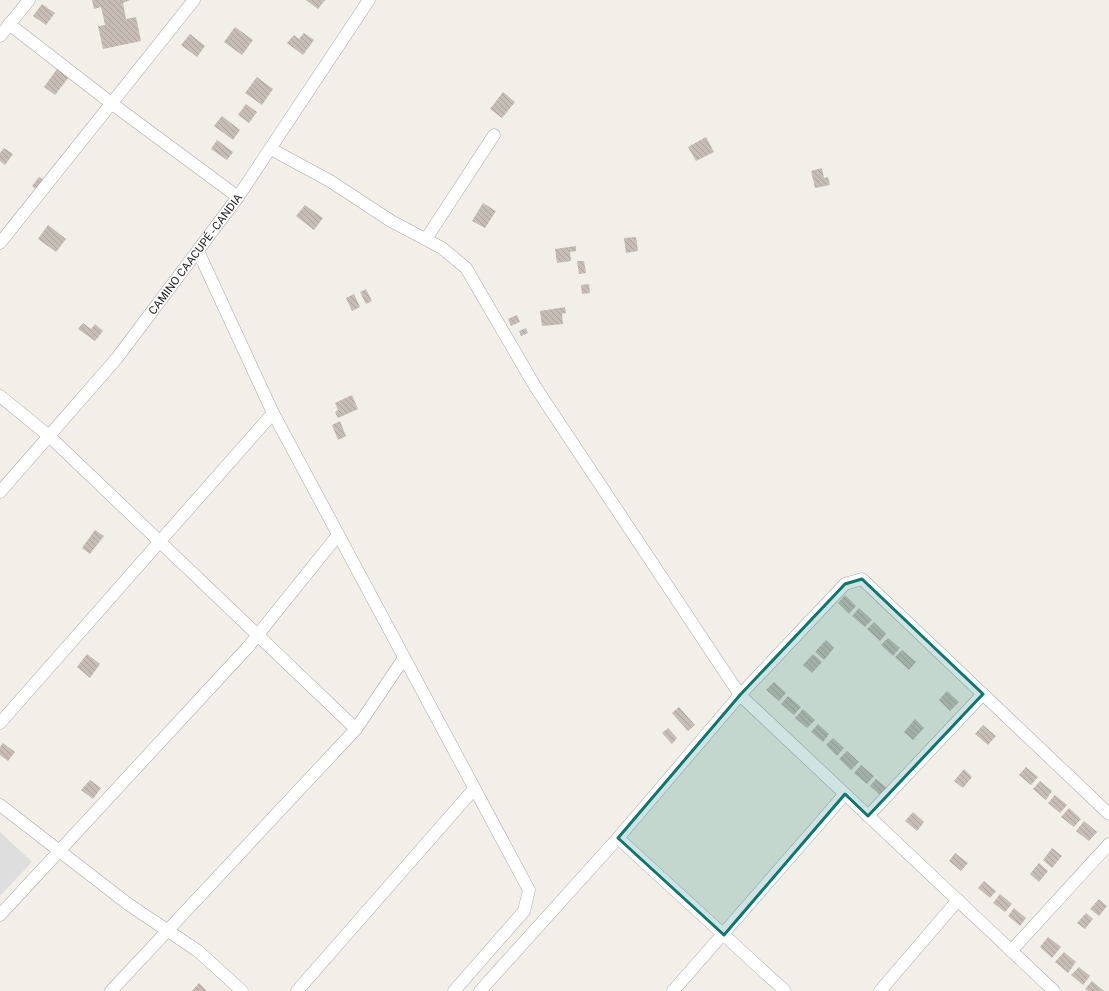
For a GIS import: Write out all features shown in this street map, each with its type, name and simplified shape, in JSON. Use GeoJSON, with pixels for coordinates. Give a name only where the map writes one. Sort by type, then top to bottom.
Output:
{"type":"FeatureCollection","features":[{"type":"Feature","properties":{"kind":"street"},"geometry":{"type":"LineString","coordinates":[[0,36],[30,0]]}},
{"type":"Feature","properties":{"kind":"street"},"geometry":{"type":"LineString","coordinates":[[0,243],[194,0]]}},
{"type":"Feature","properties":{"kind":"street","name":"CAMINO CAACUPÉ - CANDIA"},"geometry":{"type":"LineString","coordinates":[[0,492],[117,358],[198,251],[271,149],[369,0]]}},
{"type":"Feature","properties":{"kind":"street"},"geometry":{"type":"LineString","coordinates":[[9,24],[111,103],[238,197]]}},
{"type":"Feature","properties":{"kind":"street"},"geometry":{"type":"LineString","coordinates":[[426,239],[494,135]]}},
{"type":"Feature","properties":{"kind":"street"},"geometry":{"type":"LineString","coordinates":[[271,149],[330,181],[391,221],[442,248],[466,268],[536,388],[740,695],[1054,991]]}},
{"type":"Feature","properties":{"kind":"street"},"geometry":{"type":"LineString","coordinates":[[198,251],[273,413],[529,890],[524,911],[455,990]]}},
{"type":"Feature","properties":{"kind":"street"},"geometry":{"type":"LineString","coordinates":[[0,396],[49,436],[356,729]]}},
{"type":"Feature","properties":{"kind":"street"},"geometry":{"type":"LineString","coordinates":[[0,723],[273,413]]}},
{"type":"Feature","properties":{"kind":"street"},"geometry":{"type":"LineString","coordinates":[[0,915],[257,635],[338,535]]}},
{"type":"Feature","properties":{"kind":"street"},"geometry":{"type":"LineString","coordinates":[[480,991],[618,838],[740,695],[845,584],[862,579],[1109,814]]}},
{"type":"Feature","properties":{"kind":"street"},"geometry":{"type":"LineString","coordinates":[[111,991],[356,729],[404,658]]}},
{"type":"Feature","properties":{"kind":"street"},"geometry":{"type":"LineString","coordinates":[[868,816],[983,694]]}},
{"type":"Feature","properties":{"kind":"street"},"geometry":{"type":"LineString","coordinates":[[297,991],[474,789]]}},
{"type":"Feature","properties":{"kind":"street"},"geometry":{"type":"LineString","coordinates":[[673,991],[724,935],[845,794]]}},
{"type":"Feature","properties":{"kind":"street"},"geometry":{"type":"LineString","coordinates":[[0,805],[128,904],[198,951],[242,991]]}},
{"type":"Feature","properties":{"kind":"street"},"geometry":{"type":"LineString","coordinates":[[618,838],[786,991]]}},
{"type":"Feature","properties":{"kind":"street"},"geometry":{"type":"LineString","coordinates":[[1011,950],[1109,844]]}},
{"type":"Feature","properties":{"kind":"street"},"geometry":{"type":"LineString","coordinates":[[880,991],[958,900]]}},
{"type":"Feature","properties":{"kind":"highlighted area"},"geometry":{"type":"Polygon","coordinates":[[[862,579],[983,694],[868,816],[845,794],[724,935],[618,838],[740,695],[845,584],[862,579]]]}},
{"type":"Feature","properties":{"kind":"shaded area"},"geometry":{"type":"Polygon","coordinates":[[[0,832],[32,862],[0,896],[0,832]]]}},
{"type":"Feature","properties":{"kind":"building"},"geometry":{"type":"Polygon","coordinates":[[[92,0],[130,0],[123,3],[126,19],[136,17],[141,41],[103,49],[98,26],[105,25],[101,7],[94,9],[92,0]]]}},
{"type":"Feature","properties":{"kind":"building"},"geometry":{"type":"Polygon","coordinates":[[[306,0],[325,0],[318,9],[306,0]]]}},
{"type":"Feature","properties":{"kind":"building"},"geometry":{"type":"Polygon","coordinates":[[[42,4],[55,13],[46,25],[33,16],[42,4]]]}},
{"type":"Feature","properties":{"kind":"building"},"geometry":{"type":"Polygon","coordinates":[[[235,27],[253,40],[242,55],[224,42],[235,27]]]}},
{"type":"Feature","properties":{"kind":"building"},"geometry":{"type":"Polygon","coordinates":[[[304,33],[314,40],[303,55],[287,43],[294,35],[299,39],[304,33]]]}},
{"type":"Feature","properties":{"kind":"building"},"geometry":{"type":"Polygon","coordinates":[[[190,34],[205,46],[197,57],[181,45],[190,34]]]}},
{"type":"Feature","properties":{"kind":"building"},"geometry":{"type":"Polygon","coordinates":[[[57,69],[69,77],[55,95],[44,87],[57,69]]]}},
{"type":"Feature","properties":{"kind":"building"},"geometry":{"type":"Polygon","coordinates":[[[257,77],[273,89],[262,105],[245,93],[257,77]]]}},
{"type":"Feature","properties":{"kind":"building"},"geometry":{"type":"Polygon","coordinates":[[[503,92],[515,102],[502,118],[490,109],[503,92]]]}},
{"type":"Feature","properties":{"kind":"building"},"geometry":{"type":"Polygon","coordinates":[[[246,104],[257,112],[249,123],[238,115],[246,104]]]}},
{"type":"Feature","properties":{"kind":"building"},"geometry":{"type":"Polygon","coordinates":[[[222,116],[240,130],[233,140],[214,126],[222,116]]]}},
{"type":"Feature","properties":{"kind":"building"},"geometry":{"type":"Polygon","coordinates":[[[706,137],[714,152],[696,161],[688,147],[706,137]]]}},
{"type":"Feature","properties":{"kind":"building"},"geometry":{"type":"Polygon","coordinates":[[[217,140],[233,152],[227,160],[211,149],[217,140]]]}},
{"type":"Feature","properties":{"kind":"building"},"geometry":{"type":"Polygon","coordinates":[[[4,148],[13,154],[5,165],[0,161],[0,153],[4,148]]]}},
{"type":"Feature","properties":{"kind":"building"},"geometry":{"type":"Polygon","coordinates":[[[822,168],[824,178],[828,177],[830,185],[815,188],[811,171],[822,168]]]}},
{"type":"Feature","properties":{"kind":"building"},"geometry":{"type":"Polygon","coordinates":[[[39,177],[43,180],[37,190],[32,186],[39,177]]]}},
{"type":"Feature","properties":{"kind":"building"},"geometry":{"type":"Polygon","coordinates":[[[483,203],[496,211],[485,228],[472,221],[483,203]]]}},
{"type":"Feature","properties":{"kind":"building"},"geometry":{"type":"Polygon","coordinates":[[[305,205],[323,218],[314,230],[296,216],[305,205]]]}},
{"type":"Feature","properties":{"kind":"building"},"geometry":{"type":"Polygon","coordinates":[[[48,225],[66,239],[56,252],[38,239],[48,225]]]}},
{"type":"Feature","properties":{"kind":"building"},"geometry":{"type":"Polygon","coordinates":[[[636,237],[638,251],[626,253],[624,238],[636,237]]]}},
{"type":"Feature","properties":{"kind":"building"},"geometry":{"type":"Polygon","coordinates":[[[576,246],[576,251],[570,252],[571,261],[557,263],[555,249],[576,246]]]}},
{"type":"Feature","properties":{"kind":"building"},"geometry":{"type":"Polygon","coordinates":[[[577,261],[584,261],[586,273],[579,274],[577,261]]]}},
{"type":"Feature","properties":{"kind":"building"},"geometry":{"type":"Polygon","coordinates":[[[589,284],[590,293],[582,294],[581,285],[589,284]]]}},
{"type":"Feature","properties":{"kind":"building"},"geometry":{"type":"Polygon","coordinates":[[[366,289],[372,301],[366,304],[360,292],[366,289]]]}},
{"type":"Feature","properties":{"kind":"building"},"geometry":{"type":"Polygon","coordinates":[[[354,294],[360,307],[352,311],[346,298],[354,294]]]}},
{"type":"Feature","properties":{"kind":"building"},"geometry":{"type":"Polygon","coordinates":[[[565,307],[566,313],[562,314],[563,324],[542,326],[540,311],[565,307]]]}},
{"type":"Feature","properties":{"kind":"building"},"geometry":{"type":"Polygon","coordinates":[[[517,315],[520,322],[511,326],[508,319],[517,315]]]}},
{"type":"Feature","properties":{"kind":"building"},"geometry":{"type":"Polygon","coordinates":[[[83,323],[91,329],[95,324],[103,331],[95,341],[78,329],[83,323]]]}},
{"type":"Feature","properties":{"kind":"building"},"geometry":{"type":"Polygon","coordinates":[[[526,328],[528,333],[521,336],[519,331],[526,328]]]}},
{"type":"Feature","properties":{"kind":"building"},"geometry":{"type":"Polygon","coordinates":[[[352,395],[358,409],[338,418],[335,412],[338,410],[335,403],[352,395]]]}},
{"type":"Feature","properties":{"kind":"building"},"geometry":{"type":"Polygon","coordinates":[[[340,421],[346,436],[338,440],[332,425],[340,421]]]}},
{"type":"Feature","properties":{"kind":"building"},"geometry":{"type":"Polygon","coordinates":[[[95,530],[104,536],[90,554],[82,548],[95,530]]]}},
{"type":"Feature","properties":{"kind":"building"},"geometry":{"type":"Polygon","coordinates":[[[845,595],[856,606],[849,614],[838,603],[845,595]]]}},
{"type":"Feature","properties":{"kind":"building"},"geometry":{"type":"Polygon","coordinates":[[[859,608],[872,620],[865,627],[852,616],[859,608]]]}},
{"type":"Feature","properties":{"kind":"building"},"geometry":{"type":"Polygon","coordinates":[[[874,622],[886,634],[880,641],[867,629],[874,622]]]}},
{"type":"Feature","properties":{"kind":"building"},"geometry":{"type":"Polygon","coordinates":[[[888,638],[900,648],[893,656],[881,645],[888,638]]]}},
{"type":"Feature","properties":{"kind":"building"},"geometry":{"type":"Polygon","coordinates":[[[826,640],[834,648],[824,660],[815,652],[826,640]]]}},
{"type":"Feature","properties":{"kind":"building"},"geometry":{"type":"Polygon","coordinates":[[[902,650],[916,662],[909,670],[895,657],[902,650]]]}},
{"type":"Feature","properties":{"kind":"building"},"geometry":{"type":"Polygon","coordinates":[[[87,654],[100,664],[90,678],[77,667],[87,654]]]}},
{"type":"Feature","properties":{"kind":"building"},"geometry":{"type":"Polygon","coordinates":[[[813,654],[822,662],[812,673],[803,665],[813,654]]]}},
{"type":"Feature","properties":{"kind":"building"},"geometry":{"type":"Polygon","coordinates":[[[774,682],[786,693],[779,701],[766,690],[774,682]]]}},
{"type":"Feature","properties":{"kind":"building"},"geometry":{"type":"Polygon","coordinates":[[[947,691],[959,702],[950,711],[939,700],[947,691]]]}},
{"type":"Feature","properties":{"kind":"building"},"geometry":{"type":"Polygon","coordinates":[[[788,696],[801,707],[794,715],[781,704],[788,696]]]}},
{"type":"Feature","properties":{"kind":"building"},"geometry":{"type":"Polygon","coordinates":[[[679,707],[695,725],[688,731],[672,713],[679,707]]]}},
{"type":"Feature","properties":{"kind":"building"},"geometry":{"type":"Polygon","coordinates":[[[803,709],[815,720],[807,728],[795,718],[803,709]]]}},
{"type":"Feature","properties":{"kind":"building"},"geometry":{"type":"Polygon","coordinates":[[[915,719],[924,728],[913,740],[904,732],[915,719]]]}},
{"type":"Feature","properties":{"kind":"building"},"geometry":{"type":"Polygon","coordinates":[[[818,724],[829,734],[823,742],[811,732],[818,724]]]}},
{"type":"Feature","properties":{"kind":"building"},"geometry":{"type":"Polygon","coordinates":[[[983,725],[996,736],[988,745],[975,734],[983,725]]]}},
{"type":"Feature","properties":{"kind":"building"},"geometry":{"type":"Polygon","coordinates":[[[668,728],[677,738],[672,744],[662,733],[668,728]]]}},
{"type":"Feature","properties":{"kind":"building"},"geometry":{"type":"Polygon","coordinates":[[[833,738],[844,748],[837,756],[826,745],[833,738]]]}},
{"type":"Feature","properties":{"kind":"building"},"geometry":{"type":"Polygon","coordinates":[[[3,743],[15,752],[8,761],[0,755],[0,747],[3,743]]]}},
{"type":"Feature","properties":{"kind":"building"},"geometry":{"type":"Polygon","coordinates":[[[847,751],[859,762],[851,770],[839,759],[847,751]]]}},
{"type":"Feature","properties":{"kind":"building"},"geometry":{"type":"Polygon","coordinates":[[[861,765],[874,776],[867,784],[854,773],[861,765]]]}},
{"type":"Feature","properties":{"kind":"building"},"geometry":{"type":"Polygon","coordinates":[[[1026,767],[1038,777],[1031,785],[1019,775],[1026,767]]]}},
{"type":"Feature","properties":{"kind":"building"},"geometry":{"type":"Polygon","coordinates":[[[964,769],[972,777],[963,788],[954,781],[964,769]]]}},
{"type":"Feature","properties":{"kind":"building"},"geometry":{"type":"Polygon","coordinates":[[[876,779],[888,789],[881,796],[870,786],[876,779]]]}},
{"type":"Feature","properties":{"kind":"building"},"geometry":{"type":"Polygon","coordinates":[[[90,780],[101,788],[93,799],[81,790],[90,780]]]}},
{"type":"Feature","properties":{"kind":"building"},"geometry":{"type":"Polygon","coordinates":[[[1040,781],[1052,791],[1046,800],[1033,789],[1040,781]]]}},
{"type":"Feature","properties":{"kind":"building"},"geometry":{"type":"Polygon","coordinates":[[[1055,795],[1067,805],[1060,813],[1048,803],[1055,795]]]}},
{"type":"Feature","properties":{"kind":"building"},"geometry":{"type":"Polygon","coordinates":[[[1069,808],[1081,819],[1074,827],[1061,817],[1069,808]]]}},
{"type":"Feature","properties":{"kind":"building"},"geometry":{"type":"Polygon","coordinates":[[[913,812],[924,822],[917,831],[905,821],[913,812]]]}},
{"type":"Feature","properties":{"kind":"building"},"geometry":{"type":"Polygon","coordinates":[[[1084,821],[1097,832],[1089,841],[1076,831],[1084,821]]]}},
{"type":"Feature","properties":{"kind":"building"},"geometry":{"type":"Polygon","coordinates":[[[1052,848],[1062,856],[1052,868],[1043,860],[1052,848]]]}},
{"type":"Feature","properties":{"kind":"building"},"geometry":{"type":"Polygon","coordinates":[[[955,853],[968,863],[961,871],[949,861],[955,853]]]}},
{"type":"Feature","properties":{"kind":"building"},"geometry":{"type":"Polygon","coordinates":[[[1039,863],[1048,871],[1039,882],[1030,874],[1039,863]]]}},
{"type":"Feature","properties":{"kind":"building"},"geometry":{"type":"Polygon","coordinates":[[[984,881],[996,891],[990,898],[978,888],[984,881]]]}},
{"type":"Feature","properties":{"kind":"building"},"geometry":{"type":"Polygon","coordinates":[[[1000,894],[1012,904],[1005,912],[993,903],[1000,894]]]}},
{"type":"Feature","properties":{"kind":"building"},"geometry":{"type":"Polygon","coordinates":[[[1099,899],[1107,906],[1099,916],[1090,909],[1099,899]]]}},
{"type":"Feature","properties":{"kind":"building"},"geometry":{"type":"Polygon","coordinates":[[[1014,908],[1026,918],[1020,926],[1008,916],[1014,908]]]}},
{"type":"Feature","properties":{"kind":"building"},"geometry":{"type":"Polygon","coordinates":[[[1086,913],[1093,919],[1085,929],[1077,923],[1086,913]]]}},
{"type":"Feature","properties":{"kind":"building"},"geometry":{"type":"Polygon","coordinates":[[[1048,937],[1061,947],[1052,958],[1040,947],[1048,937]]]}},
{"type":"Feature","properties":{"kind":"building"},"geometry":{"type":"Polygon","coordinates":[[[1064,952],[1076,962],[1068,973],[1055,962],[1064,952]]]}},
{"type":"Feature","properties":{"kind":"building"},"geometry":{"type":"Polygon","coordinates":[[[1079,967],[1090,976],[1083,985],[1071,975],[1079,967]]]}},
{"type":"Feature","properties":{"kind":"building"},"geometry":{"type":"Polygon","coordinates":[[[1092,981],[1104,991],[1088,991],[1085,989],[1092,981]]]}},
{"type":"Feature","properties":{"kind":"building"},"geometry":{"type":"Polygon","coordinates":[[[199,983],[207,991],[192,991],[199,983]]]}}]}
